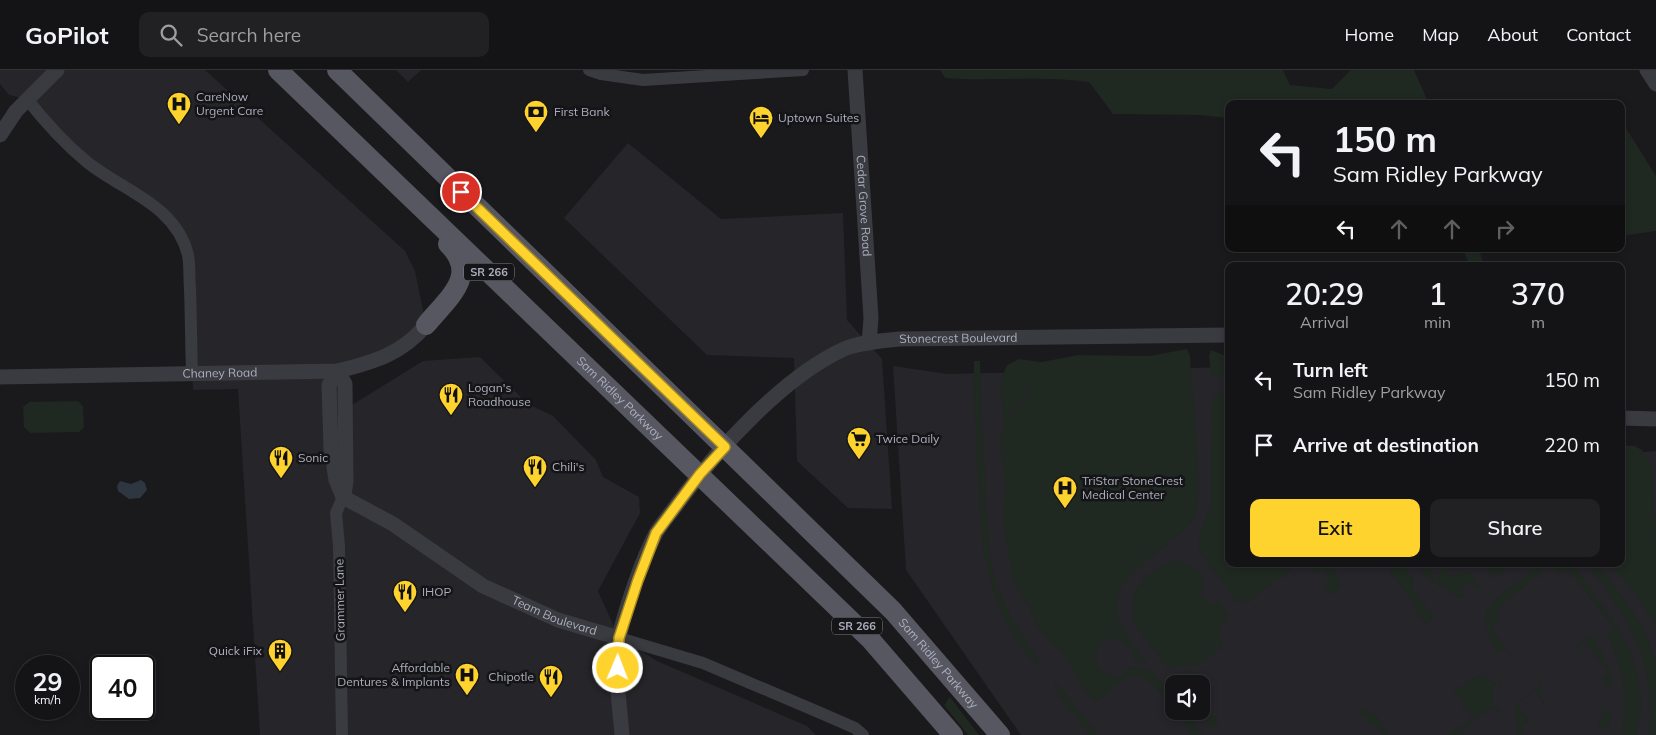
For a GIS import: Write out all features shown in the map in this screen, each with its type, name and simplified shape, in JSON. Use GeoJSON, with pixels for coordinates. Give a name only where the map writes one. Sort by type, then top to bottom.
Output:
{"type":"FeatureCollection","features":[{"type":"Feature","properties":{"kind":"main road","name":"Sam Ridley Parkway"},"geometry":{"type":"LineString","coordinates":[[278,70],[870,639],[953,735]]}},
{"type":"Feature","properties":{"kind":"main road","name":"Sam Ridley Parkway"},"geometry":{"type":"LineString","coordinates":[[337,70],[894,611],[1000,735]]}},
{"type":"Feature","properties":{"kind":"main road"},"geometry":{"type":"LineString","coordinates":[[344,133],[385,182],[458,254],[462,261],[463,270],[460,280],[426,325]]}},
{"type":"Feature","properties":{"kind":"street"},"geometry":{"type":"LineString","coordinates":[[0,134],[27,99],[57,70]]}},
{"type":"Feature","properties":{"kind":"street"},"geometry":{"type":"LineString","coordinates":[[589,70],[601,74],[643,80],[803,70]]}},
{"type":"Feature","properties":{"kind":"street","name":"Cedar Grove Road"},"geometry":{"type":"LineString","coordinates":[[855,70],[871,318],[869,343]]}},
{"type":"Feature","properties":{"kind":"street"},"geometry":{"type":"LineString","coordinates":[[1646,70],[1656,84]]}},
{"type":"Feature","properties":{"kind":"street"},"geometry":{"type":"LineString","coordinates":[[27,99],[43,120],[87,162],[119,185],[151,204],[166,215],[175,226],[188,256],[192,372]]}},
{"type":"Feature","properties":{"kind":"street","name":"Chaney Road"},"geometry":{"type":"LineString","coordinates":[[0,377],[192,372],[338,371],[378,361],[413,340],[426,325]]}},
{"type":"Feature","properties":{"kind":"street","name":"Stonecrest Boulevard"},"geometry":{"type":"LineString","coordinates":[[622,735],[618,683],[619,638],[656,533],[700,474],[725,447],[794,381],[829,357],[846,348],[899,339],[1225,335]]}},
{"type":"Feature","properties":{"kind":"street"},"geometry":{"type":"LineString","coordinates":[[336,513],[331,481],[329,385],[338,371],[345,384],[346,481],[343,497]]}},
{"type":"Feature","properties":{"kind":"street"},"geometry":{"type":"LineString","coordinates":[[1625,418],[1656,419]]}},
{"type":"Feature","properties":{"kind":"street"},"geometry":{"type":"LineString","coordinates":[[330,421],[346,420]]}},
{"type":"Feature","properties":{"kind":"street"},"geometry":{"type":"LineString","coordinates":[[331,448],[336,480],[343,497]]}},
{"type":"Feature","properties":{"kind":"street","name":"Grammer Lane"},"geometry":{"type":"LineString","coordinates":[[342,735],[339,546],[336,513],[343,497]]}},
{"type":"Feature","properties":{"kind":"street","name":"Team Boulevard"},"geometry":{"type":"LineString","coordinates":[[343,497],[393,524],[483,586],[558,620],[703,663],[855,728],[863,735]]}},
{"type":"Feature","properties":{"kind":"shaded area"},"geometry":{"type":"Polygon","coordinates":[[[0,70],[205,70],[405,251],[415,271],[426,325],[413,340],[339,371],[347,408],[423,361],[480,357],[528,404],[553,416],[596,460],[603,477],[639,497],[640,513],[598,591],[619,638],[657,661],[807,726],[816,735],[260,735],[238,389],[193,390],[188,256],[175,226],[119,185],[27,99],[9,95],[0,84],[0,70]]]}},
{"type":"Feature","properties":{"kind":"shaded area"},"geometry":{"type":"Polygon","coordinates":[[[396,70],[421,70],[408,82],[396,70]]]}},
{"type":"Feature","properties":{"kind":"shaded area"},"geometry":{"type":"Polygon","coordinates":[[[940,70],[1283,70],[1290,85],[1332,89],[1351,70],[1414,70],[1427,100],[1225,100],[1225,118],[1199,115],[1113,114],[1089,82],[1054,79],[945,78],[940,70]]]}},
{"type":"Feature","properties":{"kind":"shaded area"},"geometry":{"type":"Polygon","coordinates":[[[1625,126],[1656,176],[1656,231],[1625,235],[1625,126]]]}},
{"type":"Feature","properties":{"kind":"shaded area"},"geometry":{"type":"Polygon","coordinates":[[[628,143],[721,219],[843,213],[847,320],[882,359],[892,509],[848,508],[797,461],[794,358],[707,355],[564,218],[628,143]]]}},
{"type":"Feature","properties":{"kind":"shaded area"},"geometry":{"type":"Polygon","coordinates":[[[1464,252],[1480,252],[1483,262],[1468,262],[1464,252]]]}},
{"type":"Feature","properties":{"kind":"shaded area"},"geometry":{"type":"Polygon","coordinates":[[[1187,349],[1190,356],[1197,456],[1197,507],[1189,525],[1134,572],[1124,584],[1118,596],[1117,610],[1122,625],[1131,643],[1147,664],[1133,660],[1133,651],[1120,638],[1101,642],[1095,655],[1099,668],[1109,676],[1124,675],[1131,666],[1153,672],[1165,687],[1165,699],[1148,680],[1133,676],[1124,679],[1114,686],[1097,702],[1083,689],[1068,659],[1037,627],[1030,609],[1014,584],[1004,526],[1003,509],[1006,486],[1000,445],[1004,419],[1016,414],[1030,391],[1029,389],[1013,412],[1004,417],[1000,382],[1007,365],[1019,359],[1041,362],[1078,355],[1150,356],[1187,349]]]}},
{"type":"Feature","properties":{"kind":"shaded area"},"geometry":{"type":"Polygon","coordinates":[[[1211,350],[1225,355],[1225,377],[1217,377],[1211,373],[1209,356],[1211,350]]]}},
{"type":"Feature","properties":{"kind":"shaded area"},"geometry":{"type":"Polygon","coordinates":[[[974,361],[980,361],[986,508],[991,563],[997,586],[1011,617],[1038,659],[1039,665],[1028,656],[1006,621],[989,575],[984,551],[979,503],[974,361]]]}},
{"type":"Feature","properties":{"kind":"shaded area","name":"TriStar StoneCrest Medical Center"},"geometry":{"type":"Polygon","coordinates":[[[893,366],[948,374],[1225,367],[1225,567],[1625,567],[1625,454],[1656,451],[1656,735],[1021,735],[906,570],[893,366]]]}},
{"type":"Feature","properties":{"kind":"shaded area"},"geometry":{"type":"Polygon","coordinates":[[[1225,392],[1225,567],[1293,567],[1247,603],[1243,601],[1238,603],[1198,550],[1198,540],[1211,505],[1212,399],[1217,393],[1225,392]]]}},
{"type":"Feature","properties":{"kind":"shaded area"},"geometry":{"type":"Polygon","coordinates":[[[78,401],[83,406],[84,427],[79,432],[30,433],[24,427],[23,407],[29,402],[78,401]]]}},
{"type":"Feature","properties":{"kind":"shaded area"},"geometry":{"type":"Polygon","coordinates":[[[1625,445],[1635,446],[1642,450],[1651,463],[1656,538],[1656,628],[1644,606],[1613,567],[1625,567],[1625,445]]]}},
{"type":"Feature","properties":{"kind":"shaded area"},"geometry":{"type":"Polygon","coordinates":[[[1174,560],[1192,565],[1206,584],[1200,592],[1211,606],[1218,602],[1229,616],[1223,623],[1219,633],[1223,646],[1197,666],[1184,665],[1168,669],[1136,626],[1132,615],[1132,605],[1134,595],[1146,578],[1154,570],[1174,560]]]}},
{"type":"Feature","properties":{"kind":"shaded area"},"geometry":{"type":"Polygon","coordinates":[[[1309,567],[1332,567],[1342,586],[1331,594],[1324,585],[1329,580],[1326,573],[1321,569],[1314,573],[1309,567]]]}},
{"type":"Feature","properties":{"kind":"shaded area"},"geometry":{"type":"Polygon","coordinates":[[[1392,567],[1404,567],[1415,582],[1411,586],[1434,617],[1426,624],[1415,610],[1416,605],[1389,571],[1392,567]]]}},
{"type":"Feature","properties":{"kind":"shaded area"},"geometry":{"type":"Polygon","coordinates":[[[1420,567],[1426,567],[1432,574],[1437,571],[1434,583],[1425,576],[1420,567]]]}},
{"type":"Feature","properties":{"kind":"shaded area"},"geometry":{"type":"Polygon","coordinates":[[[1485,567],[1504,567],[1505,571],[1495,577],[1485,567]]]}},
{"type":"Feature","properties":{"kind":"shaded area"},"geometry":{"type":"Polygon","coordinates":[[[1555,567],[1574,567],[1602,604],[1626,642],[1639,684],[1640,708],[1637,735],[1621,735],[1624,722],[1625,696],[1621,672],[1607,635],[1615,629],[1568,569],[1559,573],[1555,567]]]}},
{"type":"Feature","properties":{"kind":"shaded area"},"geometry":{"type":"Polygon","coordinates":[[[1590,567],[1598,567],[1624,599],[1640,624],[1653,651],[1656,666],[1656,735],[1649,735],[1650,708],[1648,684],[1643,662],[1627,623],[1590,567]]]}},
{"type":"Feature","properties":{"kind":"shaded area"},"geometry":{"type":"Polygon","coordinates":[[[1537,568],[1540,569],[1539,575],[1502,604],[1499,610],[1488,609],[1494,600],[1537,568]]]}},
{"type":"Feature","properties":{"kind":"shaded area"},"geometry":{"type":"Polygon","coordinates":[[[1440,569],[1451,576],[1469,572],[1482,590],[1478,591],[1469,581],[1460,589],[1466,597],[1460,598],[1437,585],[1440,569]]]}},
{"type":"Feature","properties":{"kind":"shaded area"},"geometry":{"type":"Polygon","coordinates":[[[1487,611],[1498,612],[1499,621],[1491,628],[1521,668],[1506,649],[1498,654],[1484,624],[1487,611]]]}},
{"type":"Feature","properties":{"kind":"shaded area"},"geometry":{"type":"Polygon","coordinates":[[[1588,636],[1591,636],[1606,661],[1611,683],[1610,689],[1602,678],[1608,672],[1586,644],[1578,648],[1576,647],[1588,636]]]}},
{"type":"Feature","properties":{"kind":"shaded area"},"geometry":{"type":"Polygon","coordinates":[[[1191,670],[1197,675],[1173,675],[1181,671],[1191,670]]]}},
{"type":"Feature","properties":{"kind":"shaded area"},"geometry":{"type":"Polygon","coordinates":[[[1538,672],[1541,693],[1539,695],[1547,707],[1533,691],[1517,704],[1529,721],[1521,727],[1524,731],[1520,735],[1515,735],[1520,729],[1515,723],[1516,704],[1538,686],[1538,672]]]}},
{"type":"Feature","properties":{"kind":"shaded area"},"geometry":{"type":"Polygon","coordinates":[[[1483,673],[1492,684],[1502,680],[1501,685],[1493,686],[1492,705],[1501,709],[1498,714],[1492,707],[1476,719],[1454,691],[1483,673]]]}},
{"type":"Feature","properties":{"kind":"shaded area"},"geometry":{"type":"Polygon","coordinates":[[[1054,683],[1060,687],[1098,735],[1090,735],[1055,690],[1054,683]]]}},
{"type":"Feature","properties":{"kind":"shaded area"},"geometry":{"type":"Polygon","coordinates":[[[1452,693],[1474,721],[1461,732],[1463,735],[1450,735],[1471,719],[1452,693]]]}},
{"type":"Feature","properties":{"kind":"shaded area"},"geometry":{"type":"Polygon","coordinates":[[[950,697],[979,735],[968,735],[944,705],[950,697]]]}},
{"type":"Feature","properties":{"kind":"shaded area"},"geometry":{"type":"Polygon","coordinates":[[[1362,708],[1371,713],[1373,712],[1390,735],[1385,735],[1374,725],[1366,722],[1366,716],[1361,716],[1362,708]]]}},
{"type":"Feature","properties":{"kind":"shaded area"},"geometry":{"type":"Polygon","coordinates":[[[1607,710],[1612,715],[1607,729],[1601,729],[1597,724],[1603,719],[1600,715],[1607,710]]]}},
{"type":"Feature","properties":{"kind":"shaded area"},"geometry":{"type":"Polygon","coordinates":[[[1210,716],[1216,717],[1219,722],[1215,726],[1217,729],[1212,728],[1204,720],[1210,720],[1210,716]]]}},
{"type":"Feature","properties":{"kind":"shaded area"},"geometry":{"type":"Polygon","coordinates":[[[1182,720],[1191,720],[1203,735],[1193,735],[1182,720]]]}},
{"type":"Feature","properties":{"kind":"water"},"geometry":{"type":"Polygon","coordinates":[[[141,480],[145,483],[147,490],[140,498],[129,499],[118,491],[117,486],[120,481],[131,484],[141,480]]]}},
{"type":"Feature","properties":{"kind":"place","name":"CareNow Urgent Care"},"geometry":{"type":"Point","coordinates":[179,125]}},
{"type":"Feature","properties":{"kind":"place","name":"First Bank"},"geometry":{"type":"Point","coordinates":[536,133]}},
{"type":"Feature","properties":{"kind":"place","name":"Uptown Suites"},"geometry":{"type":"Point","coordinates":[761,139]}},
{"type":"Feature","properties":{"kind":"place","name":"Logan's Roadhouse"},"geometry":{"type":"Point","coordinates":[451,416]}},
{"type":"Feature","properties":{"kind":"place","name":"Twice Daily"},"geometry":{"type":"Point","coordinates":[859,460]}},
{"type":"Feature","properties":{"kind":"place","name":"Sonic"},"geometry":{"type":"Point","coordinates":[281,479]}},
{"type":"Feature","properties":{"kind":"place","name":"Chili's"},"geometry":{"type":"Point","coordinates":[535,488]}},
{"type":"Feature","properties":{"kind":"place","name":"TriStar StoneCrest Medical Center"},"geometry":{"type":"Point","coordinates":[1065,509]}},
{"type":"Feature","properties":{"kind":"place","name":"IHOP"},"geometry":{"type":"Point","coordinates":[405,613]}},
{"type":"Feature","properties":{"kind":"place","name":"Quick iFix"},"geometry":{"type":"Point","coordinates":[280,672]}},
{"type":"Feature","properties":{"kind":"place","name":"Affordable Dentures & Implants"},"geometry":{"type":"Point","coordinates":[467,696]}},
{"type":"Feature","properties":{"kind":"place","name":"Chipotle"},"geometry":{"type":"Point","coordinates":[551,698]}},
{"type":"Feature","properties":{"kind":"route"},"geometry":{"type":"LineString","coordinates":[[461,192],[725,447],[700,474],[656,533],[619,638],[618,668]]}}]}
